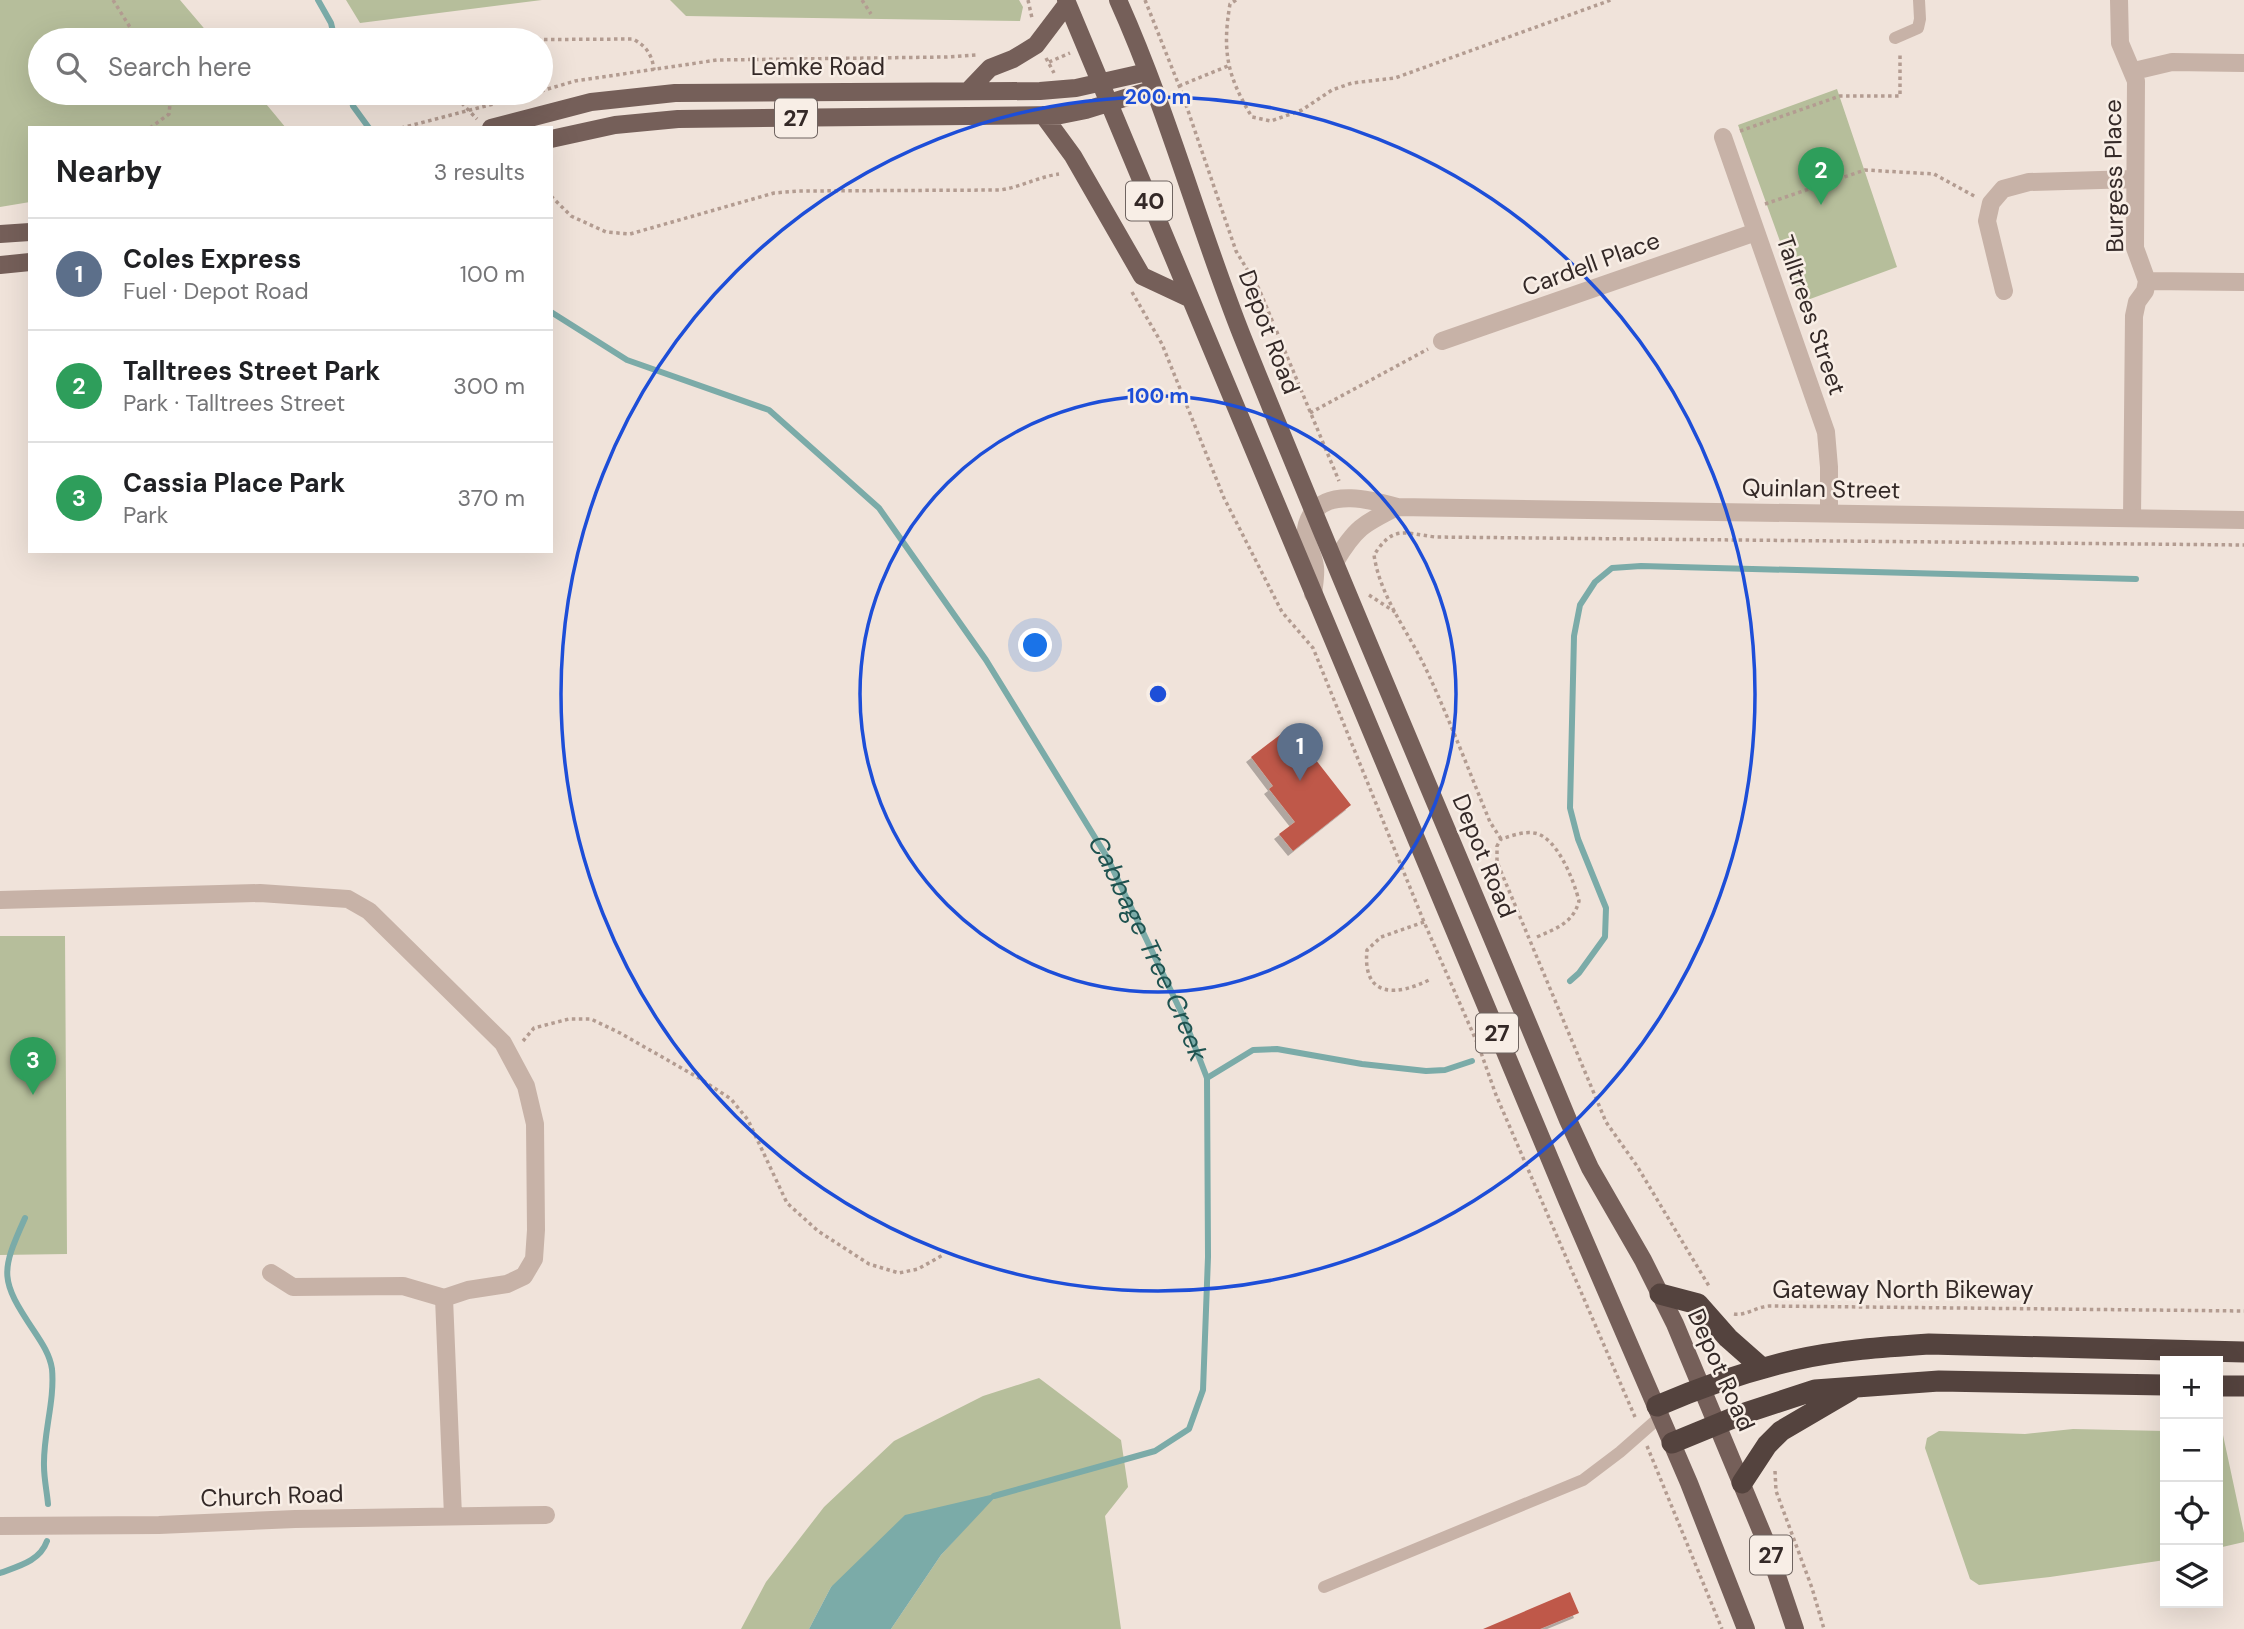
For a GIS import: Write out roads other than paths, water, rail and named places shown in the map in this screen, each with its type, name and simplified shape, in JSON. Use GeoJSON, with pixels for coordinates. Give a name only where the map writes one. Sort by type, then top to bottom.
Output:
{"type":"FeatureCollection","features":[{"type":"Feature","properties":{"kind":"highway"},"geometry":{"type":"LineString","coordinates":[[1660,1294],[1698,1304],[1728,1338],[1762,1368]]}},
{"type":"Feature","properties":{"kind":"highway"},"geometry":{"type":"LineString","coordinates":[[1659,1411],[1701,1388],[1762,1368],[1826,1354],[1929,1344],[2244,1352]]}},
{"type":"Feature","properties":{"kind":"highway"},"geometry":{"type":"LineString","coordinates":[[1672,1443],[1758,1408],[1815,1390],[1852,1389],[1896,1382],[2160,1385]]}},
{"type":"Feature","properties":{"kind":"highway"},"geometry":{"type":"LineString","coordinates":[[2223,1386],[2244,1386]]}},
{"type":"Feature","properties":{"kind":"highway"},"geometry":{"type":"LineString","coordinates":[[1742,1483],[1767,1446],[1781,1431],[1852,1389]]}},
{"type":"Feature","properties":{"kind":"main road","name":"Depot Road"},"geometry":{"type":"LineString","coordinates":[[1118,0],[1154,89],[1232,310],[1335,562],[1568,1120],[1590,1168],[1660,1294],[1718,1424],[1766,1540],[1795,1629]]}},
{"type":"Feature","properties":{"kind":"main road","name":"40"},"geometry":{"type":"LineString","coordinates":[[1066,2],[1189,298]]}},
{"type":"Feature","properties":{"kind":"main road"},"geometry":{"type":"LineString","coordinates":[[968,91],[990,68],[1013,59],[1036,45],[1066,2]]}},
{"type":"Feature","properties":{"kind":"main road","name":"Lemke Road"},"geometry":{"type":"LineString","coordinates":[[498,126],[591,102],[675,93],[1040,91],[1100,83],[1147,72]]}},
{"type":"Feature","properties":{"kind":"main road","name":"Lemke Road"},"geometry":{"type":"LineString","coordinates":[[553,139],[615,125],[678,119],[1072,113],[1154,89]]}},
{"type":"Feature","properties":{"kind":"main road"},"geometry":{"type":"LineString","coordinates":[[1043,115],[1073,156],[1142,276],[1189,298]]}},
{"type":"Feature","properties":{"kind":"main road"},"geometry":{"type":"LineString","coordinates":[[0,234],[28,232]]}},
{"type":"Feature","properties":{"kind":"main road"},"geometry":{"type":"LineString","coordinates":[[0,265],[28,262]]}},
{"type":"Feature","properties":{"kind":"main road","name":"27"},"geometry":{"type":"LineString","coordinates":[[1189,298],[1567,1200],[1659,1411],[1746,1629]]}},
{"type":"Feature","properties":{"kind":"street","name":"Burgess Place"},"geometry":{"type":"LineString","coordinates":[[2119,0],[2120,43],[2136,81],[2136,254],[2147,281],[2134,316],[2132,518]]}},
{"type":"Feature","properties":{"kind":"street"},"geometry":{"type":"LineString","coordinates":[[2134,71],[2163,63],[2244,63]]}},
{"type":"Feature","properties":{"kind":"street","name":"Talltrees Street"},"geometry":{"type":"LineString","coordinates":[[1723,137],[1826,432],[1829,513]]}},
{"type":"Feature","properties":{"kind":"street"},"geometry":{"type":"LineString","coordinates":[[2004,291],[1989,229],[1988,211],[2003,189],[2018,183],[2135,179]]}},
{"type":"Feature","properties":{"kind":"street","name":"Cardell Place"},"geometry":{"type":"LineString","coordinates":[[1442,341],[1756,232]]}},
{"type":"Feature","properties":{"kind":"street"},"geometry":{"type":"LineString","coordinates":[[2147,281],[2244,282]]}},
{"type":"Feature","properties":{"kind":"street","name":"Quinlan Street"},"geometry":{"type":"LineString","coordinates":[[1315,510],[1346,498],[1373,500],[1397,507],[2244,520]]}},
{"type":"Feature","properties":{"kind":"street","name":"Quinlan Street"},"geometry":{"type":"LineString","coordinates":[[1335,562],[1360,527],[1397,507]]}},
{"type":"Feature","properties":{"kind":"street"},"geometry":{"type":"LineString","coordinates":[[1313,594],[1315,566],[1305,536],[1307,522],[1315,510]]}},
{"type":"Feature","properties":{"kind":"street"},"geometry":{"type":"LineString","coordinates":[[0,900],[260,893],[348,899],[369,911],[503,1043],[526,1086],[535,1124],[534,1259],[524,1276],[507,1284],[468,1290],[444,1298],[403,1286],[293,1287],[271,1273]]}},
{"type":"Feature","properties":{"kind":"street"},"geometry":{"type":"LineString","coordinates":[[444,1298],[453,1516]]}},
{"type":"Feature","properties":{"kind":"street","name":"Church Road"},"geometry":{"type":"LineString","coordinates":[[0,1525],[159,1525],[295,1519],[546,1515]]}},
{"type":"Feature","properties":{"kind":"lane"},"geometry":{"type":"LineString","coordinates":[[1898,37],[1918,28],[1919,0]]}},
{"type":"Feature","properties":{"kind":"lane"},"geometry":{"type":"LineString","coordinates":[[1324,1587],[1583,1480],[1642,1433],[1659,1411]]}},
{"type":"Feature","properties":{"kind":"water"},"geometry":{"type":"Polygon","coordinates":[[[999,1493],[941,1555],[891,1629],[809,1629],[831,1587],[905,1515],[999,1493]]]}},
{"type":"Feature","properties":{"kind":"waterway","name":"Cabbage Tree Creek"},"geometry":{"type":"LineString","coordinates":[[318,0],[332,28]]}},
{"type":"Feature","properties":{"kind":"waterway","name":"Cabbage Tree Creek"},"geometry":{"type":"LineString","coordinates":[[353,105],[368,126]]}},
{"type":"Feature","properties":{"kind":"waterway","name":"Cabbage Tree Creek"},"geometry":{"type":"LineString","coordinates":[[553,313],[627,360],[769,410],[879,508],[986,660],[1107,857],[1183,1016],[1207,1078],[1208,1257],[1203,1390],[1189,1429],[1155,1451],[994,1496]]}},
{"type":"Feature","properties":{"kind":"waterway"},"geometry":{"type":"LineString","coordinates":[[1570,981],[1605,937],[1606,908],[1578,839],[1570,808],[1574,636],[1580,605],[1595,582],[1612,568],[1641,566],[2136,579]]}},
{"type":"Feature","properties":{"kind":"waterway"},"geometry":{"type":"LineString","coordinates":[[1207,1078],[1253,1050],[1277,1049],[1362,1064],[1426,1071],[1445,1070],[1472,1061]]}},
{"type":"Feature","properties":{"kind":"waterway"},"geometry":{"type":"LineString","coordinates":[[25,1218],[11,1252],[7,1276],[15,1300],[45,1349],[52,1369],[52,1393],[44,1454],[48,1504]]}},
{"type":"Feature","properties":{"kind":"waterway"},"geometry":{"type":"LineString","coordinates":[[0,1573],[34,1558],[47,1541]]}},
{"type":"Feature","properties":{"kind":"place","name":"Talltrees Street Park"},"geometry":{"type":"Point","coordinates":[1821,205]}},
{"type":"Feature","properties":{"kind":"place","name":"Coles Express"},"geometry":{"type":"Point","coordinates":[1300,781]}},
{"type":"Feature","properties":{"kind":"place","name":"Cassia Place Park"},"geometry":{"type":"Point","coordinates":[33,1095]}}]}
